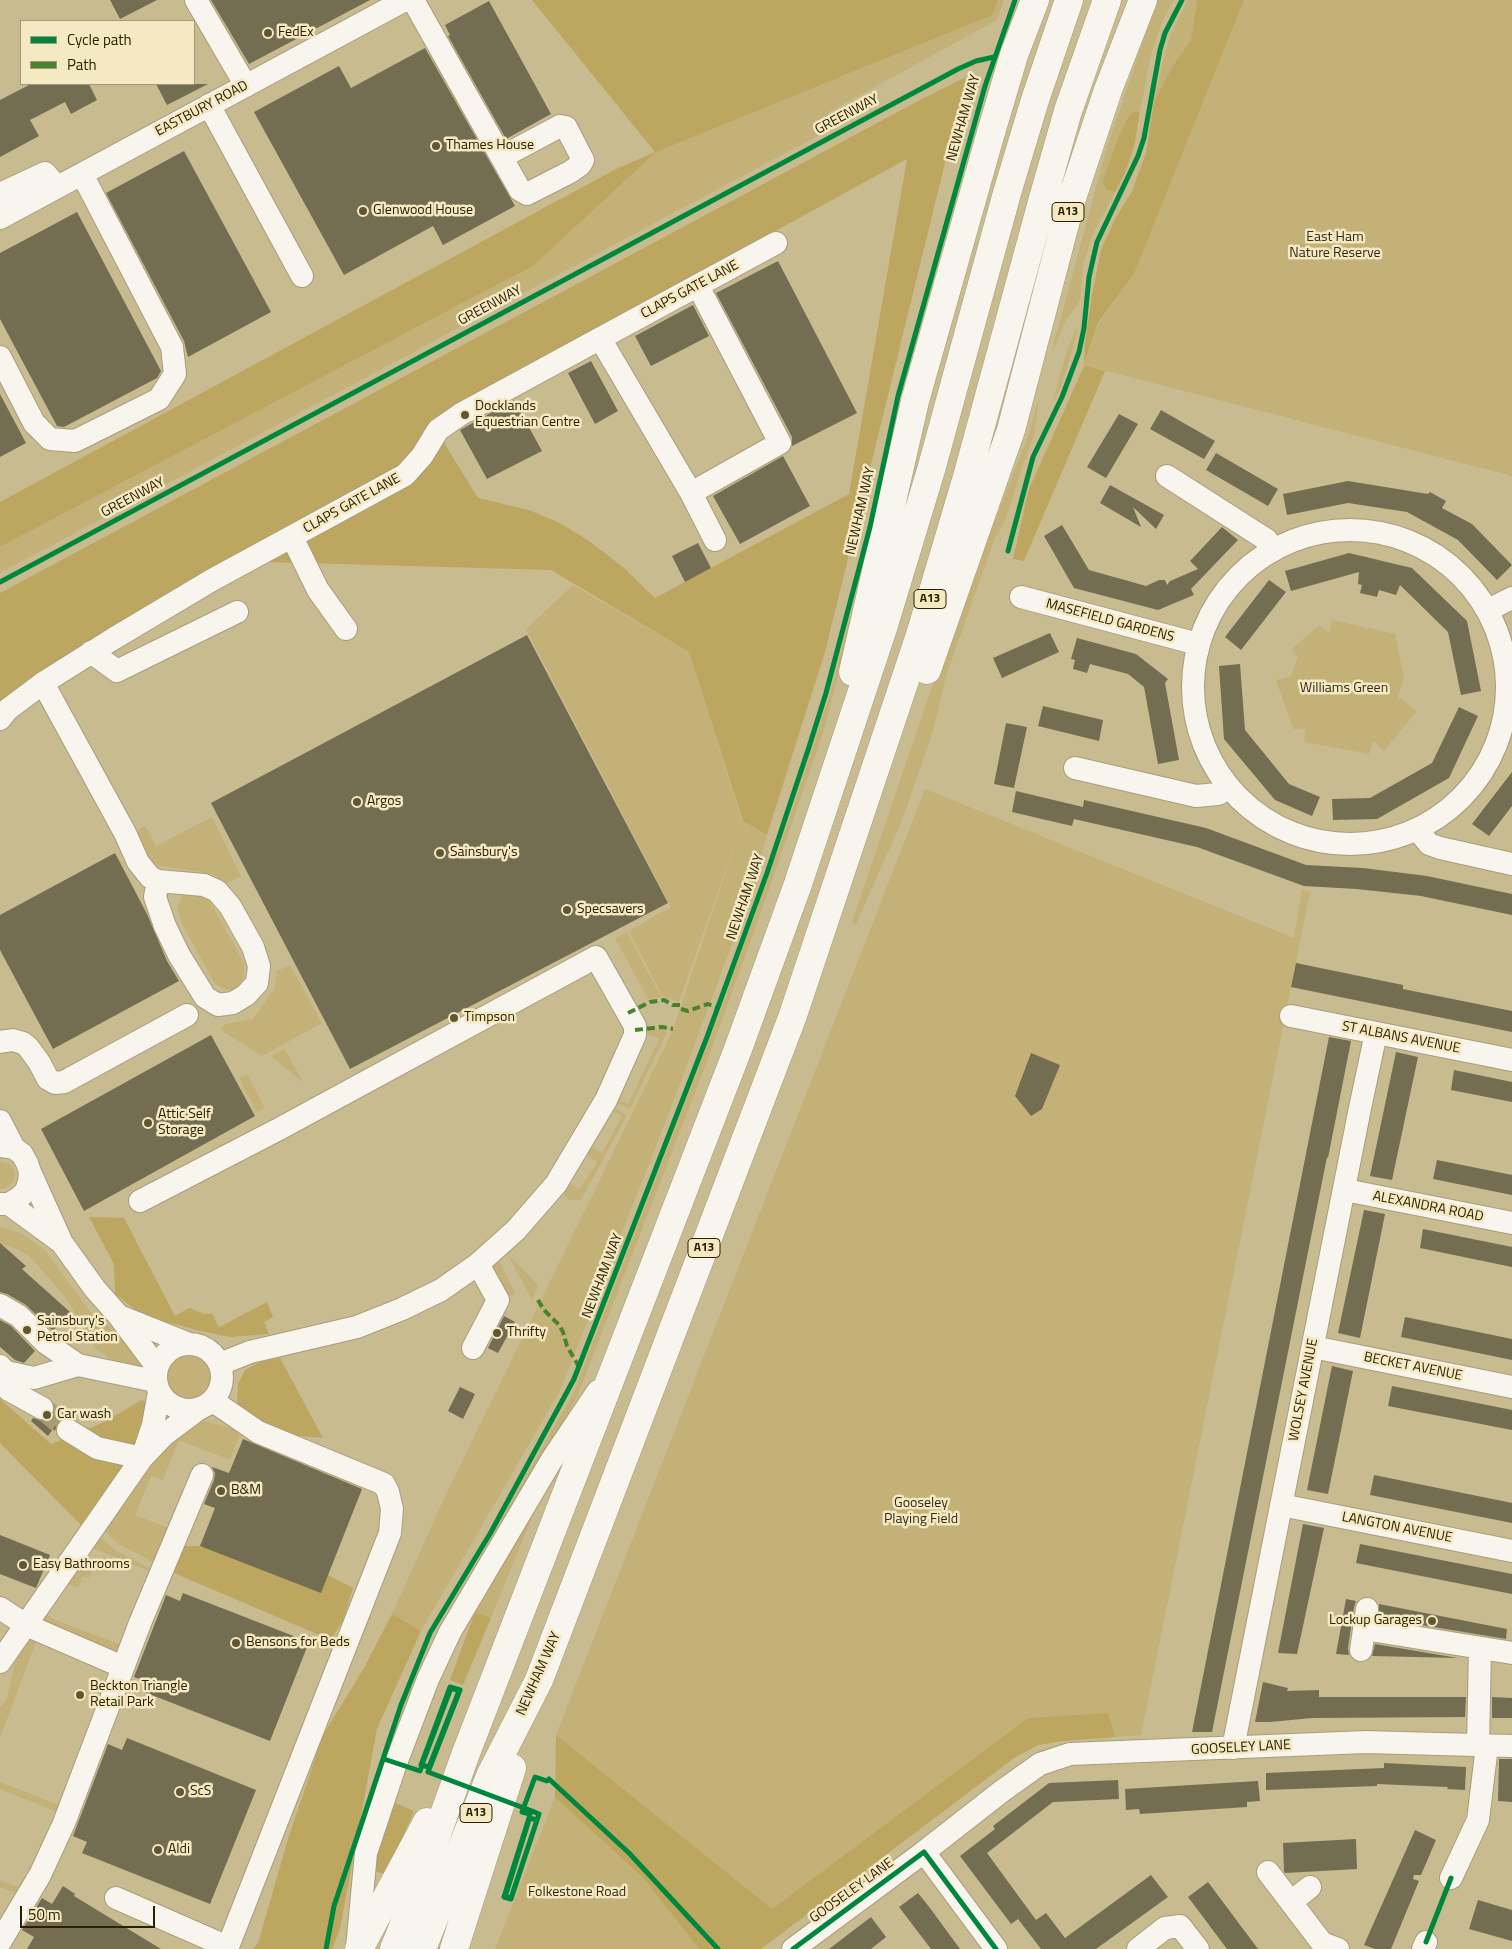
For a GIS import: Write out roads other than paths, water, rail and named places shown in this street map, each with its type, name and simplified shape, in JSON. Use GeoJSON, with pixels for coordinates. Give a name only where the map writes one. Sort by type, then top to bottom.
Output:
{"type":"FeatureCollection","features":[{"type":"Feature","properties":{"kind":"highway","name":"A13"},"geometry":{"type":"LineString","coordinates":[[826,801],[857,652],[915,401],[990,136],[1014,56],[1035,0]]}},
{"type":"Feature","properties":{"kind":"highway","name":"A13"},"geometry":{"type":"LineString","coordinates":[[394,1949],[466,1753],[768,968],[826,801],[884,625],[958,375],[1007,193],[1035,100],[1069,0]]}},
{"type":"Feature","properties":{"kind":"highway","name":"NEWHAM WAY"},"geometry":{"type":"LineString","coordinates":[[422,1949],[492,1774],[539,1680],[792,1018],[920,635],[993,385],[1063,129],[1107,0]]}},
{"type":"Feature","properties":{"kind":"highway","name":"A13"},"geometry":{"type":"LineString","coordinates":[[861,812],[893,751],[945,621],[1011,430],[1071,200],[1108,90],[1143,0]]}},
{"type":"Feature","properties":{"kind":"highway","name":"A13"},"geometry":{"type":"LineString","coordinates":[[454,1949],[539,1680]]}},
{"type":"Feature","properties":{"kind":"highway","name":"A13"},"geometry":{"type":"LineString","coordinates":[[358,1949],[466,1753]]}},
{"type":"Feature","properties":{"kind":"street"},"geometry":{"type":"LineString","coordinates":[[196,0],[246,86]]}},
{"type":"Feature","properties":{"kind":"street","name":"EASTBURY ROAD"},"geometry":{"type":"LineString","coordinates":[[0,218],[405,0]]}},
{"type":"Feature","properties":{"kind":"street"},"geometry":{"type":"LineString","coordinates":[[413,0],[520,190],[527,194],[580,166],[583,160],[566,127],[560,126],[502,158]]}},
{"type":"Feature","properties":{"kind":"street"},"geometry":{"type":"LineString","coordinates":[[209,106],[302,276]]}},
{"type":"Feature","properties":{"kind":"street"},"geometry":{"type":"LineString","coordinates":[[0,194],[45,173],[57,187]]}},
{"type":"Feature","properties":{"kind":"street"},"geometry":{"type":"LineString","coordinates":[[0,357],[34,424],[50,439],[75,441],[159,399],[175,374],[172,347],[82,174]]}},
{"type":"Feature","properties":{"kind":"street","name":"CLAPS GATE LANE"},"geometry":{"type":"LineString","coordinates":[[0,719],[7,710],[43,683],[212,580],[405,476],[422,456],[438,430],[461,414],[776,244]]}},
{"type":"Feature","properties":{"kind":"street"},"geometry":{"type":"LineString","coordinates":[[691,493],[780,443],[698,286]]}},
{"type":"Feature","properties":{"kind":"street"},"geometry":{"type":"LineString","coordinates":[[601,340],[691,493],[715,540]]}},
{"type":"Feature","properties":{"kind":"street"},"geometry":{"type":"LineString","coordinates":[[1167,476],[1267,540],[1273,549]]}},
{"type":"Feature","properties":{"kind":"street"},"geometry":{"type":"LineString","coordinates":[[1341,529],[1376,531],[1410,541],[1441,558],[1468,581],[1488,610],[1500,638],[1507,669],[1510,701],[1500,737],[1486,766],[1468,792],[1444,813],[1417,829],[1384,840],[1350,844],[1316,841],[1283,830],[1254,812],[1229,788],[1212,763],[1200,735],[1193,705],[1193,674],[1198,644],[1209,615],[1226,589],[1248,567],[1273,549],[1306,535],[1341,529]]}},
{"type":"Feature","properties":{"kind":"street"},"geometry":{"type":"LineString","coordinates":[[292,537],[318,590],[346,630]]}},
{"type":"Feature","properties":{"kind":"street","name":"MASEFIELD GARDENS"},"geometry":{"type":"LineString","coordinates":[[1021,597],[1198,644]]}},
{"type":"Feature","properties":{"kind":"street"},"geometry":{"type":"LineString","coordinates":[[1488,610],[1512,598]]}},
{"type":"Feature","properties":{"kind":"street"},"geometry":{"type":"LineString","coordinates":[[92,652],[117,671],[238,612]]}},
{"type":"Feature","properties":{"kind":"street"},"geometry":{"type":"LineString","coordinates":[[43,683],[125,833],[138,862],[150,877],[158,881],[204,885],[217,891],[230,906],[253,948],[259,966],[257,983],[246,995],[234,1003],[218,1005],[205,997],[179,955],[165,926],[155,897],[158,881]]}},
{"type":"Feature","properties":{"kind":"street"},"geometry":{"type":"LineString","coordinates":[[1076,768],[1196,796],[1218,794],[1229,788]]}},
{"type":"Feature","properties":{"kind":"street"},"geometry":{"type":"LineString","coordinates":[[1417,829],[1430,844],[1440,848],[1512,864]]}},
{"type":"Feature","properties":{"kind":"street"},"geometry":{"type":"LineString","coordinates":[[140,1201],[278,1129],[596,957],[635,1026],[635,1035],[606,1100],[556,1184],[516,1230],[478,1264],[441,1290],[357,1328],[250,1352],[220,1364]]}},
{"type":"Feature","properties":{"kind":"street"},"geometry":{"type":"LineString","coordinates":[[0,1042],[13,1040],[23,1043],[28,1047],[48,1079],[54,1083],[64,1082],[187,1015]]}},
{"type":"Feature","properties":{"kind":"street","name":"ST ALBANS AVENUE"},"geometry":{"type":"LineString","coordinates":[[1291,1016],[1512,1060]]}},
{"type":"Feature","properties":{"kind":"street","name":"WOLSEY AVENUE"},"geometry":{"type":"LineString","coordinates":[[1233,1748],[1376,1033]]}},
{"type":"Feature","properties":{"kind":"street"},"geometry":{"type":"LineString","coordinates":[[0,1121],[7,1147],[22,1154],[62,1243],[95,1289],[118,1315],[157,1380],[166,1402],[176,1408],[204,1406],[258,1432],[384,1484],[392,1509],[390,1533],[228,1948],[116,1898]]}},
{"type":"Feature","properties":{"kind":"street"},"geometry":{"type":"LineString","coordinates":[[5,1204],[19,1198],[26,1191],[30,1172]]}},
{"type":"Feature","properties":{"kind":"street","name":"ALEXANDRA ROAD"},"geometry":{"type":"LineString","coordinates":[[1345,1190],[1512,1223]]}},
{"type":"Feature","properties":{"kind":"street"},"geometry":{"type":"LineString","coordinates":[[5,1204],[62,1243]]}},
{"type":"Feature","properties":{"kind":"street"},"geometry":{"type":"LineString","coordinates":[[473,1348],[498,1300],[478,1264]]}},
{"type":"Feature","properties":{"kind":"street"},"geometry":{"type":"LineString","coordinates":[[0,1305],[19,1316],[46,1343],[78,1365],[157,1380]]}},
{"type":"Feature","properties":{"kind":"street"},"geometry":{"type":"LineString","coordinates":[[0,1662],[142,1458],[164,1435],[204,1406],[220,1390],[223,1377],[220,1364],[208,1349],[190,1344],[118,1315]]}},
{"type":"Feature","properties":{"kind":"street"},"geometry":{"type":"LineString","coordinates":[[142,1458],[153,1425],[157,1380],[164,1355],[171,1349],[190,1344]]}},
{"type":"Feature","properties":{"kind":"street","name":"BECKET AVENUE"},"geometry":{"type":"LineString","coordinates":[[1313,1347],[1512,1387]]}},
{"type":"Feature","properties":{"kind":"street"},"geometry":{"type":"LineString","coordinates":[[358,1949],[366,1853],[396,1763],[428,1679],[450,1632],[550,1461],[616,1364]]}},
{"type":"Feature","properties":{"kind":"street"},"geometry":{"type":"LineString","coordinates":[[42,1408],[9,1390],[3,1383],[3,1369],[34,1378],[78,1365]]}},
{"type":"Feature","properties":{"kind":"street"},"geometry":{"type":"LineString","coordinates":[[68,1430],[97,1448],[142,1458]]}},
{"type":"Feature","properties":{"kind":"street"},"geometry":{"type":"LineString","coordinates":[[0,1942],[40,1875],[61,1830],[155,1585],[163,1572],[202,1474]]}},
{"type":"Feature","properties":{"kind":"street","name":"LANGTON AVENUE"},"geometry":{"type":"LineString","coordinates":[[1281,1505],[1512,1551]]}},
{"type":"Feature","properties":{"kind":"street"},"geometry":{"type":"LineString","coordinates":[[0,1608],[26,1625],[124,1667]]}},
{"type":"Feature","properties":{"kind":"street"},"geometry":{"type":"LineString","coordinates":[[1364,1629],[1512,1653]]}},
{"type":"Feature","properties":{"kind":"street"},"geometry":{"type":"LineString","coordinates":[[1451,1878],[1478,1820],[1483,1746],[1480,1648]]}},
{"type":"Feature","properties":{"kind":"street","name":"GOOSELEY LANE"},"geometry":{"type":"LineString","coordinates":[[792,1949],[1040,1764],[1070,1754],[1366,1742],[1512,1746]]}},
{"type":"Feature","properties":{"kind":"street"},"geometry":{"type":"LineString","coordinates":[[924,1852],[996,1949]]}},
{"type":"Feature","properties":{"kind":"street"},"geometry":{"type":"LineString","coordinates":[[1268,1872],[1322,1942],[1338,1949]]}},
{"type":"Feature","properties":{"kind":"street"},"geometry":{"type":"LineString","coordinates":[[1292,1902],[1310,1887]]}},
{"type":"Feature","properties":{"kind":"street"},"geometry":{"type":"LineString","coordinates":[[1138,1949],[1166,1928],[1180,1926],[1198,1949]]}},
{"type":"Feature","properties":{"kind":"tunnel"},"geometry":{"type":"LineString","coordinates":[[42,1408],[68,1430]]}},
{"type":"Feature","properties":{"kind":"place","name":"FedEx"},"geometry":{"type":"Point","coordinates":[268,33]}},
{"type":"Feature","properties":{"kind":"place","name":"Thames House"},"geometry":{"type":"Point","coordinates":[436,146]}},
{"type":"Feature","properties":{"kind":"place","name":"Glenwood House"},"geometry":{"type":"Point","coordinates":[363,211]}},
{"type":"Feature","properties":{"kind":"place","name":"Docklands Equestrian Centre"},"geometry":{"type":"Point","coordinates":[465,415]}},
{"type":"Feature","properties":{"kind":"place","name":"Argos"},"geometry":{"type":"Point","coordinates":[357,802]}},
{"type":"Feature","properties":{"kind":"place","name":"Sainsbury's"},"geometry":{"type":"Point","coordinates":[440,853]}},
{"type":"Feature","properties":{"kind":"place","name":"Specsavers"},"geometry":{"type":"Point","coordinates":[567,910]}},
{"type":"Feature","properties":{"kind":"place","name":"Timpson"},"geometry":{"type":"Point","coordinates":[454,1018]}},
{"type":"Feature","properties":{"kind":"place","name":"Attic Self Storage"},"geometry":{"type":"Point","coordinates":[148,1123]}},
{"type":"Feature","properties":{"kind":"place","name":"Sainsbury's Petrol Station"},"geometry":{"type":"Point","coordinates":[27,1330]}},
{"type":"Feature","properties":{"kind":"place","name":"Thrifty"},"geometry":{"type":"Point","coordinates":[497,1333]}},
{"type":"Feature","properties":{"kind":"place","name":"Car wash"},"geometry":{"type":"Point","coordinates":[47,1415]}},
{"type":"Feature","properties":{"kind":"place","name":"B&M"},"geometry":{"type":"Point","coordinates":[221,1491]}},
{"type":"Feature","properties":{"kind":"place","name":"Easy Bathrooms"},"geometry":{"type":"Point","coordinates":[23,1565]}},
{"type":"Feature","properties":{"kind":"place","name":"Lockup Garages"},"geometry":{"type":"Point","coordinates":[1432,1621]}},
{"type":"Feature","properties":{"kind":"place","name":"Bensons for Beds"},"geometry":{"type":"Point","coordinates":[236,1643]}},
{"type":"Feature","properties":{"kind":"place","name":"Beckton Triangle Retail Park"},"geometry":{"type":"Point","coordinates":[80,1695]}},
{"type":"Feature","properties":{"kind":"place","name":"ScS"},"geometry":{"type":"Point","coordinates":[180,1792]}},
{"type":"Feature","properties":{"kind":"place","name":"Aldi"},"geometry":{"type":"Point","coordinates":[158,1850]}},
{"type":"Feature","properties":{"kind":"park label","name":"East Ham Nature Reserve"},"geometry":{"type":"Point","coordinates":[1335,246]}},
{"type":"Feature","properties":{"kind":"park label","name":"Williams Green"},"geometry":{"type":"Point","coordinates":[1344,689]}},
{"type":"Feature","properties":{"kind":"park label","name":"Gooseley Playing Field"},"geometry":{"type":"Point","coordinates":[921,1512]}},
{"type":"Feature","properties":{"kind":"park label","name":"Folkestone Road"},"geometry":{"type":"Point","coordinates":[577,1893]}}]}
